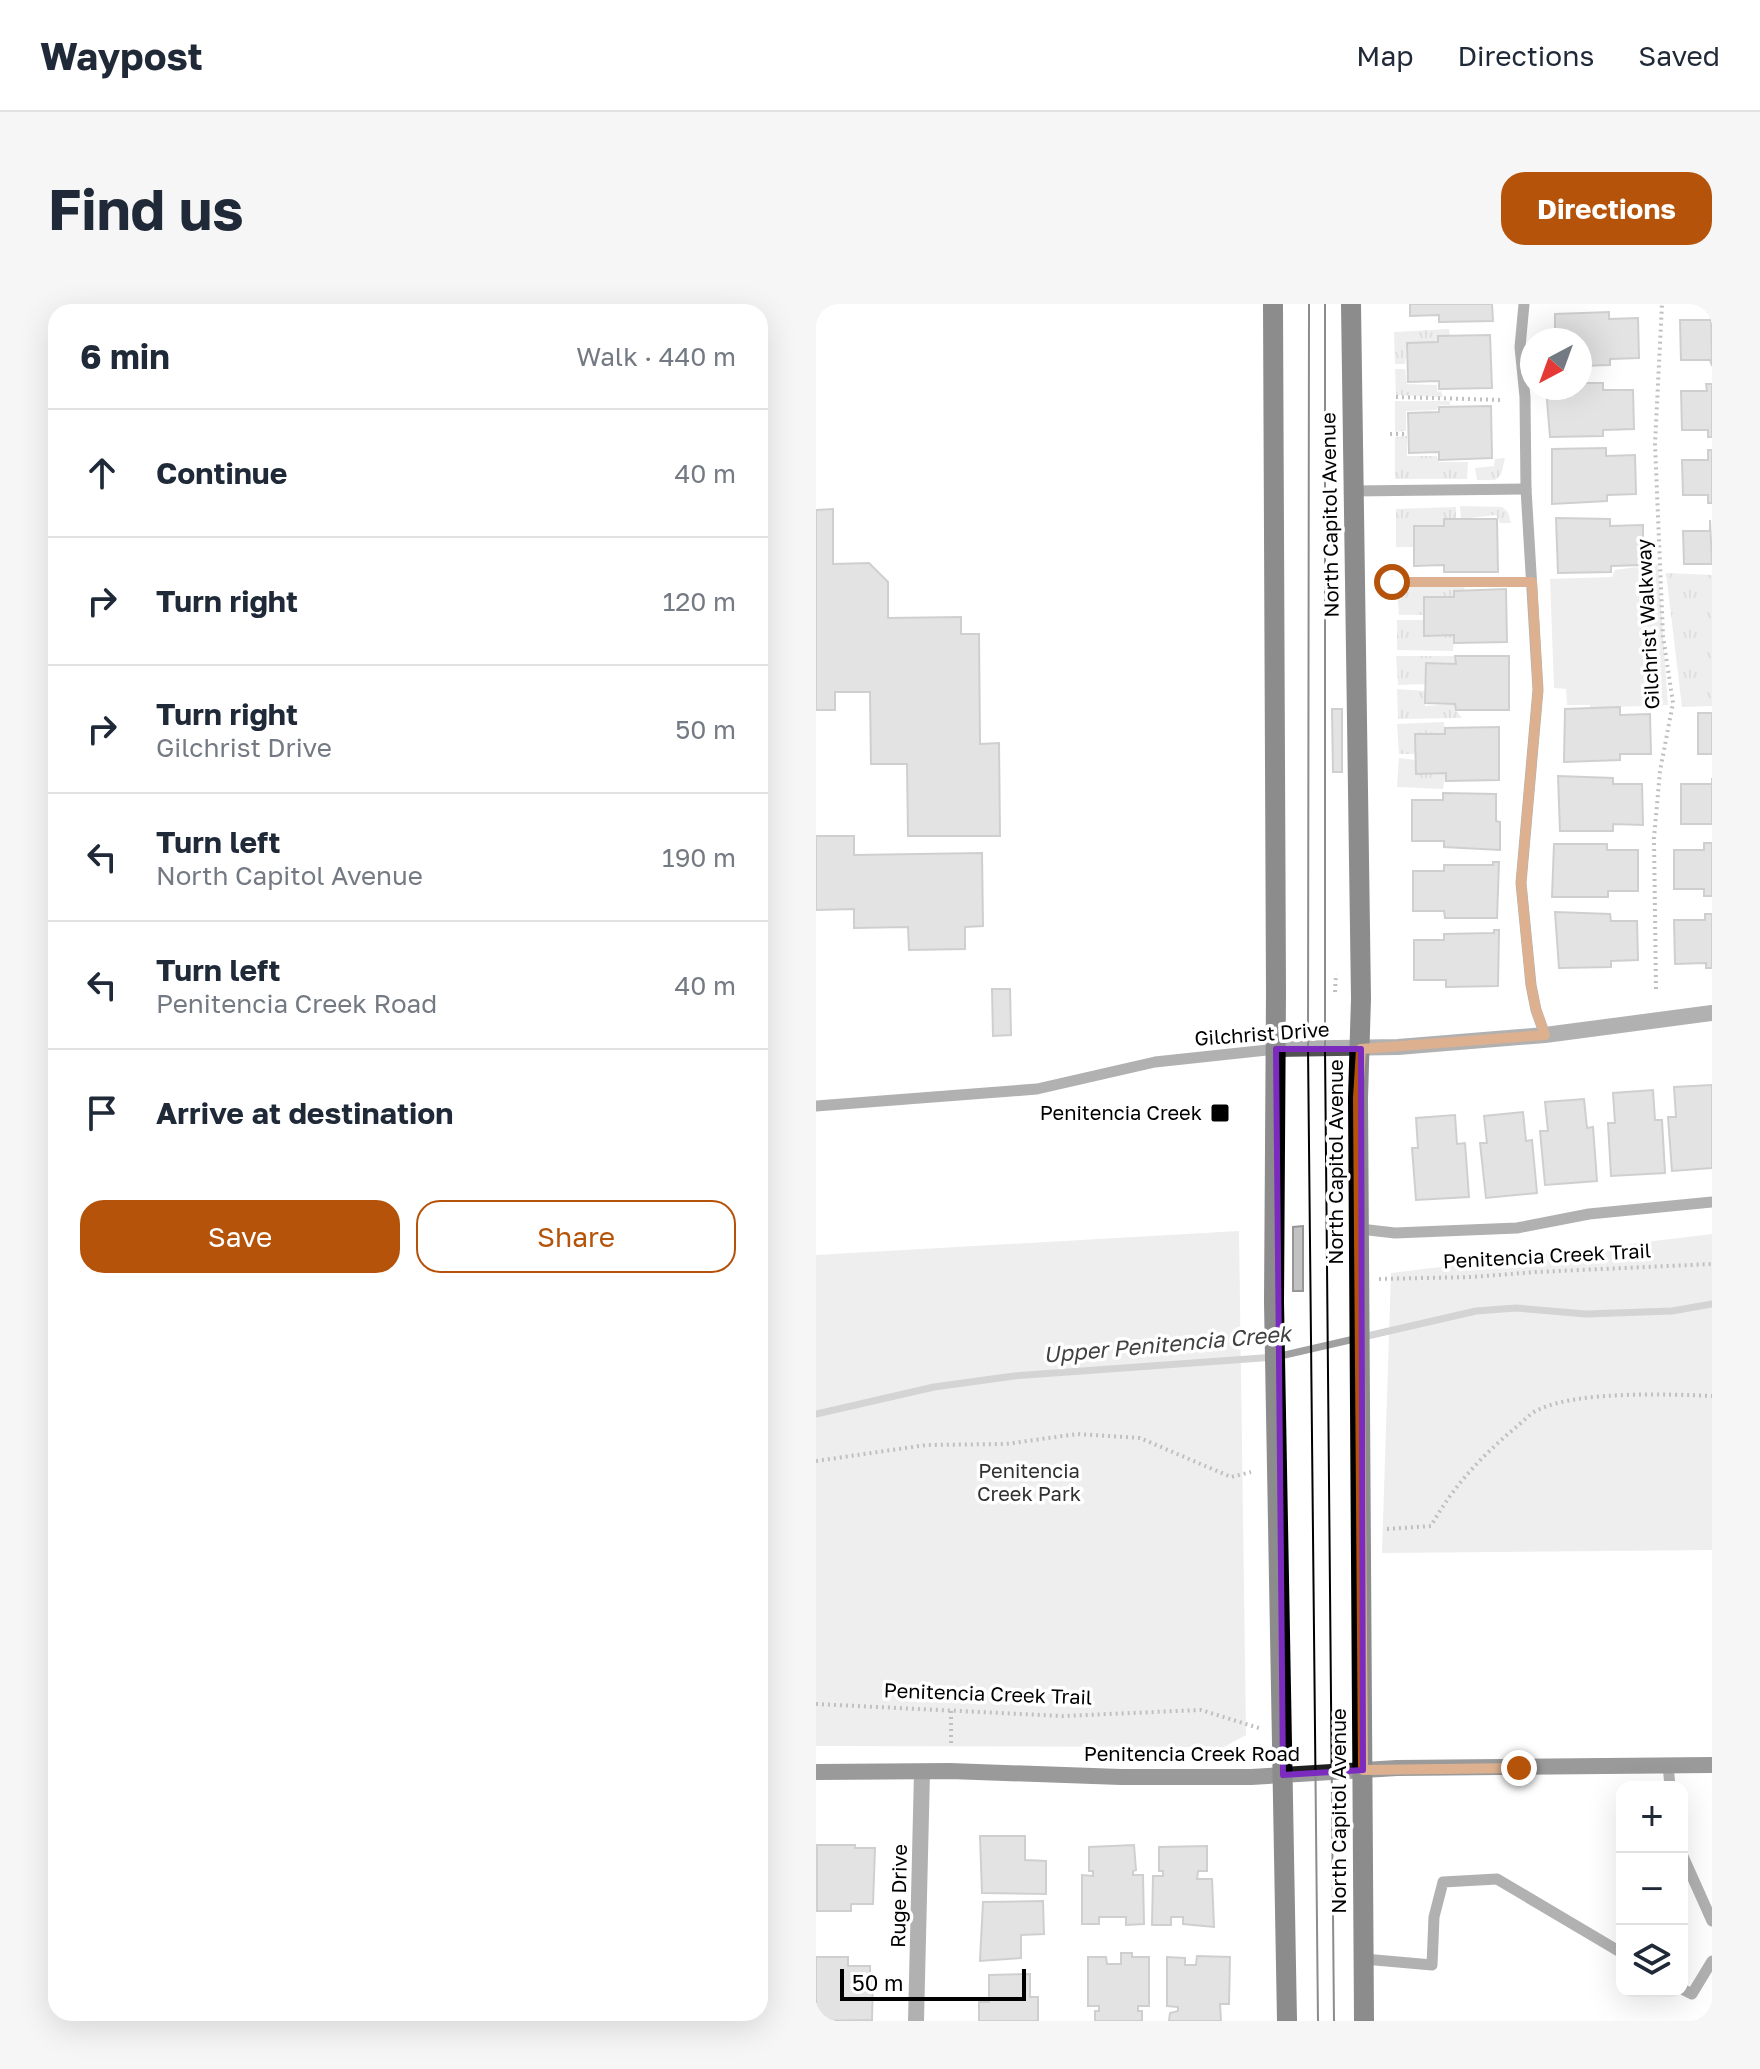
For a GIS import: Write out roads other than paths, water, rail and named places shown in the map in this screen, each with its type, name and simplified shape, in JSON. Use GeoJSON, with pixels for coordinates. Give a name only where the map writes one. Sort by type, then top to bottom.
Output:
{"type":"FeatureCollection","features":[{"type":"Feature","properties":{"kind":"main road"},"geometry":{"type":"LineString","coordinates":[[1273,304],[1274,1302],[1287,2021]]}},
{"type":"Feature","properties":{"kind":"main road","name":"North Capitol Avenue"},"geometry":{"type":"LineString","coordinates":[[1351,304],[1361,1049],[1358,1098],[1364,2021]]}},
{"type":"Feature","properties":{"kind":"street","name":"Gilchrist Drive"},"geometry":{"type":"LineString","coordinates":[[1276,1049],[1361,1049],[1545,1035],[1712,1013]]}},
{"type":"Feature","properties":{"kind":"street","name":"Penitencia Creek Road"},"geometry":{"type":"LineString","coordinates":[[816,1772],[1121,1777],[1712,1765]]}},
{"type":"Feature","properties":{"kind":"street","name":"Ruge Drive"},"geometry":{"type":"LineString","coordinates":[[916,2021],[922,1772]]}},
{"type":"Feature","properties":{"kind":"lane"},"geometry":{"type":"LineString","coordinates":[[1524,304],[1520,347],[1538,690],[1521,883],[1531,985],[1545,1035]]}},
{"type":"Feature","properties":{"kind":"lane"},"geometry":{"type":"LineString","coordinates":[[1353,491],[1526,489]]}},
{"type":"Feature","properties":{"kind":"lane","name":"Gilchrist Drive"},"geometry":{"type":"LineString","coordinates":[[816,1106],[1037,1089],[1155,1062],[1276,1049]]}},
{"type":"Feature","properties":{"kind":"lane"},"geometry":{"type":"LineString","coordinates":[[1360,1229],[1395,1233],[1517,1228],[1589,1214],[1712,1202]]}},
{"type":"Feature","properties":{"kind":"lane"},"geometry":{"type":"LineString","coordinates":[[1668,1764],[1669,1781]]}},
{"type":"Feature","properties":{"kind":"lane"},"geometry":{"type":"LineString","coordinates":[[1688,1867],[1712,1921]]}},
{"type":"Feature","properties":{"kind":"lane"},"geometry":{"type":"LineString","coordinates":[[1364,1959],[1432,1965],[1434,1917],[1443,1882],[1497,1879],[1616,1949]]}},
{"type":"Feature","properties":{"kind":"lane"},"geometry":{"type":"LineString","coordinates":[[1688,1992],[1692,1994],[1712,1961]]}},
{"type":"Feature","properties":{"kind":"waterway","name":"Upper Penitencia Creek"},"geometry":{"type":"LineString","coordinates":[[816,1414],[934,1387],[1014,1376],[1276,1357],[1476,1311],[1516,1308],[1586,1314],[1672,1311],[1712,1304]]}},
{"type":"Feature","properties":{"kind":"tram line"},"geometry":{"type":"LineString","coordinates":[[1309,304],[1308,1048],[1318,2021]]}},
{"type":"Feature","properties":{"kind":"tram line"},"geometry":{"type":"LineString","coordinates":[[1325,304],[1325,1049],[1334,2021]]}},
{"type":"Feature","properties":{"kind":"place","name":"Penitencia Creek"},"geometry":{"type":"Point","coordinates":[1220,1113]}},
{"type":"Feature","properties":{"kind":"park label","name":"Penitencia Creek Park"},"geometry":{"type":"Point","coordinates":[1029,1482]}}]}
